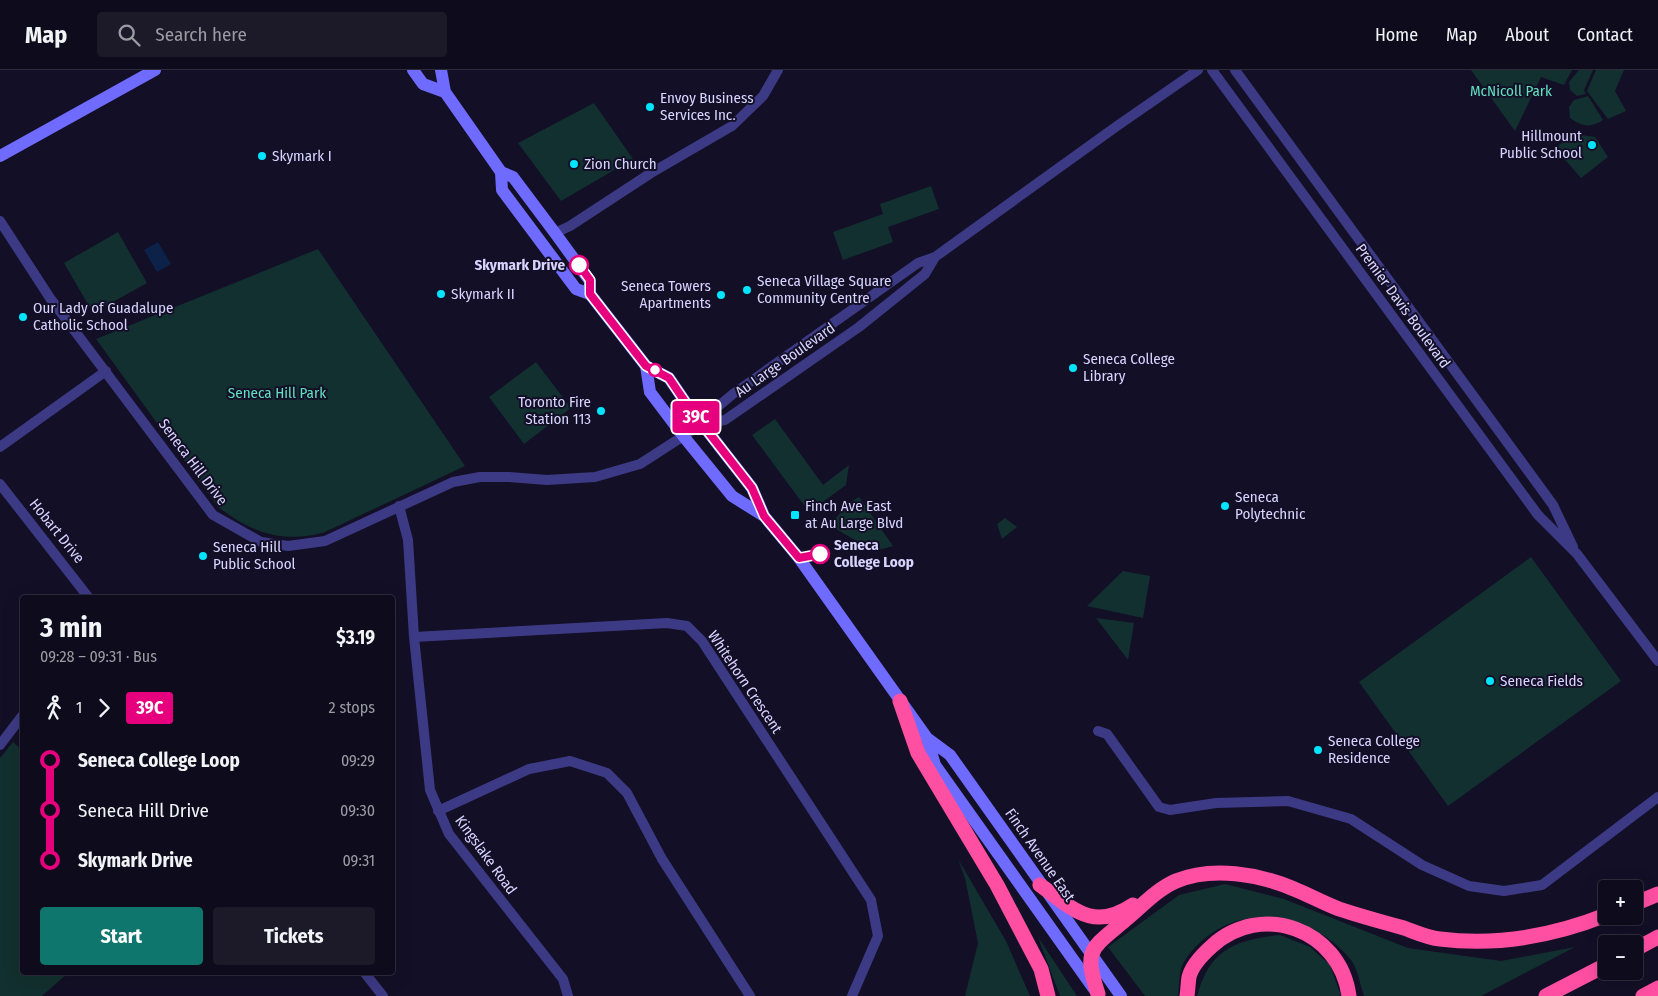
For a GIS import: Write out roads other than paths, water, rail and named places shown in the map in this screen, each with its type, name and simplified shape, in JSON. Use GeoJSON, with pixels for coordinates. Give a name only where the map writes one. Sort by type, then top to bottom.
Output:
{"type":"FeatureCollection","features":[{"type":"Feature","properties":{"kind":"highway"},"geometry":{"type":"LineString","coordinates":[[900,701],[918,753],[997,884],[1041,969],[1048,996]]}},
{"type":"Feature","properties":{"kind":"highway"},"geometry":{"type":"LineString","coordinates":[[1098,995],[1089,968],[1091,954],[1099,942],[1159,892],[1175,881],[1193,876],[1249,875],[1292,888],[1337,908],[1438,939],[1490,942],[1541,936],[1598,918]]}},
{"type":"Feature","properties":{"kind":"highway"},"geometry":{"type":"LineString","coordinates":[[1040,884],[1080,913],[1091,918],[1106,917],[1117,913],[1146,896],[1159,892]]}},
{"type":"Feature","properties":{"kind":"highway"},"geometry":{"type":"LineString","coordinates":[[1643,900],[1658,894]]}},
{"type":"Feature","properties":{"kind":"highway"},"geometry":{"type":"LineString","coordinates":[[1187,996],[1190,975],[1202,956],[1219,939],[1241,927],[1273,924],[1297,929],[1320,940],[1337,960],[1347,983],[1349,996]]}},
{"type":"Feature","properties":{"kind":"highway"},"geometry":{"type":"LineString","coordinates":[[1643,945],[1658,937]]}},
{"type":"Feature","properties":{"kind":"highway"},"geometry":{"type":"LineString","coordinates":[[1546,996],[1598,969]]}},
{"type":"Feature","properties":{"kind":"highway"},"geometry":{"type":"LineString","coordinates":[[1642,996],[1658,988]]}},
{"type":"Feature","properties":{"kind":"main road"},"geometry":{"type":"LineString","coordinates":[[0,156],[155,70]]}},
{"type":"Feature","properties":{"kind":"main road"},"geometry":{"type":"LineString","coordinates":[[413,70],[423,84],[445,92]]}},
{"type":"Feature","properties":{"kind":"main road","name":"Finch Avenue East"},"geometry":{"type":"LineString","coordinates":[[441,70],[445,92],[500,172],[502,190],[533,233],[576,289],[590,294],[646,366],[669,378],[752,488],[764,516],[804,565],[927,738],[950,755],[1121,996]]}},
{"type":"Feature","properties":{"kind":"main road","name":"Finch Avenue East"},"geometry":{"type":"LineString","coordinates":[[500,172],[513,177],[556,233],[590,280],[590,294]]}},
{"type":"Feature","properties":{"kind":"main road","name":"Finch Avenue East"},"geometry":{"type":"LineString","coordinates":[[646,366],[650,392],[684,438],[732,496],[764,516]]}},
{"type":"Feature","properties":{"kind":"main road","name":"Finch Avenue East"},"geometry":{"type":"LineString","coordinates":[[927,738],[935,765],[1098,995]]}},
{"type":"Feature","properties":{"kind":"street"},"geometry":{"type":"LineString","coordinates":[[556,233],[570,226],[651,173],[732,126],[763,96],[778,70]]}},
{"type":"Feature","properties":{"kind":"street","name":"Au Large Boulevard"},"geometry":{"type":"LineString","coordinates":[[702,424],[714,409],[733,394],[918,263],[934,257],[1198,70]]}},
{"type":"Feature","properties":{"kind":"street","name":"Premier Davis Boulevard"},"geometry":{"type":"LineString","coordinates":[[1212,70],[1534,510],[1577,554],[1658,661]]}},
{"type":"Feature","properties":{"kind":"street","name":"Premier Davis Boulevard"},"geometry":{"type":"LineString","coordinates":[[1236,70],[1553,505],[1577,554]]}},
{"type":"Feature","properties":{"kind":"street","name":"Seneca Hill Drive"},"geometry":{"type":"LineString","coordinates":[[0,221],[50,298],[213,515],[261,542],[288,546],[325,541],[452,482],[480,477],[509,476],[547,480],[595,477],[640,464],[684,438],[702,424]]}},
{"type":"Feature","properties":{"kind":"street","name":"Au Large Boulevard"},"geometry":{"type":"LineString","coordinates":[[702,424],[725,420],[859,327],[925,274],[934,257]]}},
{"type":"Feature","properties":{"kind":"street"},"geometry":{"type":"LineString","coordinates":[[0,447],[106,371]]}},
{"type":"Feature","properties":{"kind":"street","name":"Hobart Drive"},"geometry":{"type":"LineString","coordinates":[[0,484],[87,595]]}},
{"type":"Feature","properties":{"kind":"street","name":"Kingslake Road"},"geometry":{"type":"LineString","coordinates":[[399,506],[408,540],[414,638],[430,790],[449,834],[563,979],[568,996]]}},
{"type":"Feature","properties":{"kind":"street","name":"Whitehorn Crescent"},"geometry":{"type":"LineString","coordinates":[[414,638],[667,623],[687,626],[702,641],[871,900],[878,936],[852,996]]}},
{"type":"Feature","properties":{"kind":"street"},"geometry":{"type":"LineString","coordinates":[[0,745],[20,719]]}},
{"type":"Feature","properties":{"kind":"street"},"geometry":{"type":"LineString","coordinates":[[1098,732],[1107,734],[1112,740],[1159,807],[1170,810],[1216,803],[1288,801],[1350,819],[1422,865],[1469,886],[1504,891],[1542,885],[1658,798]]}},
{"type":"Feature","properties":{"kind":"street"},"geometry":{"type":"LineString","coordinates":[[438,811],[529,769],[570,761],[607,773],[627,793],[662,859],[750,996]]}},
{"type":"Feature","properties":{"kind":"street"},"geometry":{"type":"LineString","coordinates":[[366,975],[383,996]]}},
{"type":"Feature","properties":{"kind":"water"},"geometry":{"type":"Polygon","coordinates":[[[158,242],[171,264],[157,272],[144,250],[158,242]]]}},
{"type":"Feature","properties":{"kind":"place","name":"Envoy Business Services Inc."},"geometry":{"type":"Point","coordinates":[650,107]}},
{"type":"Feature","properties":{"kind":"place","name":"Hillmount Public School"},"geometry":{"type":"Point","coordinates":[1592,145]}},
{"type":"Feature","properties":{"kind":"place","name":"Skymark I"},"geometry":{"type":"Point","coordinates":[262,156]}},
{"type":"Feature","properties":{"kind":"place","name":"Zion Church"},"geometry":{"type":"Point","coordinates":[574,164]}},
{"type":"Feature","properties":{"kind":"place","name":"Skymark Drive"},"geometry":{"type":"Point","coordinates":[579,265]}},
{"type":"Feature","properties":{"kind":"place","name":"Seneca Village Square Community Centre"},"geometry":{"type":"Point","coordinates":[747,290]}},
{"type":"Feature","properties":{"kind":"place","name":"Skymark II"},"geometry":{"type":"Point","coordinates":[441,294]}},
{"type":"Feature","properties":{"kind":"place","name":"Seneca Towers Apartments"},"geometry":{"type":"Point","coordinates":[721,295]}},
{"type":"Feature","properties":{"kind":"place","name":"Our Lady of Guadalupe Catholic School"},"geometry":{"type":"Point","coordinates":[23,317]}},
{"type":"Feature","properties":{"kind":"place","name":"Seneca College Library"},"geometry":{"type":"Point","coordinates":[1073,368]}},
{"type":"Feature","properties":{"kind":"place","name":"Toronto Fire Station 113"},"geometry":{"type":"Point","coordinates":[601,411]}},
{"type":"Feature","properties":{"kind":"place","name":"Seneca Polytechnic"},"geometry":{"type":"Point","coordinates":[1225,506]}},
{"type":"Feature","properties":{"kind":"place","name":"Finch Ave East at Au Large Blvd"},"geometry":{"type":"Point","coordinates":[795,515]}},
{"type":"Feature","properties":{"kind":"place","name":"Seneca College Loop"},"geometry":{"type":"Point","coordinates":[820,554]}},
{"type":"Feature","properties":{"kind":"place","name":"Seneca Hill Public School"},"geometry":{"type":"Point","coordinates":[203,556]}},
{"type":"Feature","properties":{"kind":"place","name":"Seneca Fields"},"geometry":{"type":"Point","coordinates":[1490,681]}},
{"type":"Feature","properties":{"kind":"place","name":"Seneca College Residence"},"geometry":{"type":"Point","coordinates":[1318,750]}},
{"type":"Feature","properties":{"kind":"park label","name":"McNicoll Park"},"geometry":{"type":"Point","coordinates":[1511,91]}},
{"type":"Feature","properties":{"kind":"park label","name":"Seneca Hill Park"},"geometry":{"type":"Point","coordinates":[277,393]}}]}
